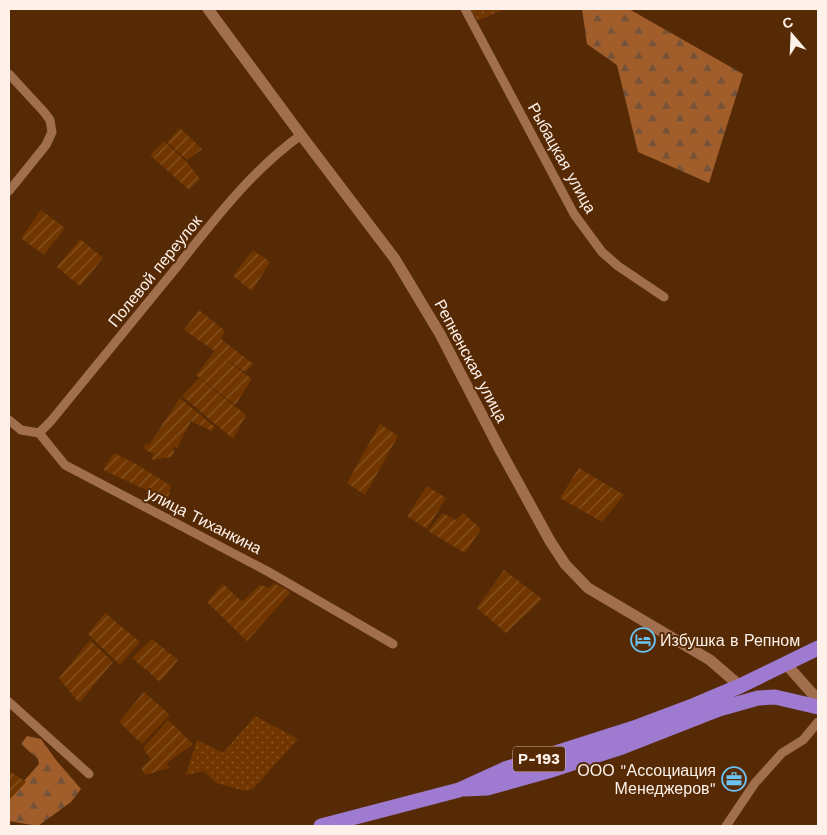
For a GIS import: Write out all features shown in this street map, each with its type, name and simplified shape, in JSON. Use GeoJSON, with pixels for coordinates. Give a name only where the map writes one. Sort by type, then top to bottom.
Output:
{"type":"FeatureCollection","features":[{"type":"Feature","properties":{"kind":"highway","name":"Р-193"},"geometry":{"type":"LineString","coordinates":[[322,826],[459,790],[505,769],[634,728],[740,686],[818,648]]}},
{"type":"Feature","properties":{"kind":"highway"},"geometry":{"type":"LineString","coordinates":[[459,790],[487,788],[548,771],[622,747],[719,709],[758,698],[775,697],[818,707]]}},
{"type":"Feature","properties":{"kind":"street","name":"Репненская улица"},"geometry":{"type":"LineString","coordinates":[[209,9],[395,259],[440,334],[504,456],[565,564],[588,588],[710,660],[740,686]]}},
{"type":"Feature","properties":{"kind":"street","name":"Рыбацкая улица"},"geometry":{"type":"LineString","coordinates":[[465,9],[574,214],[602,252],[618,266],[664,296]]}},
{"type":"Feature","properties":{"kind":"street"},"geometry":{"type":"LineString","coordinates":[[9,74],[50,120],[52,132],[46,145],[9,192]]}},
{"type":"Feature","properties":{"kind":"street","name":"Полевой переулок"},"geometry":{"type":"LineString","coordinates":[[39,432],[52,421],[190,249],[234,198],[281,149],[301,135]]}},
{"type":"Feature","properties":{"kind":"street"},"geometry":{"type":"LineString","coordinates":[[9,420],[21,430],[39,432]]}},
{"type":"Feature","properties":{"kind":"street","name":"улица Тиханкина"},"geometry":{"type":"LineString","coordinates":[[39,432],[65,465],[267,570],[393,644]]}},
{"type":"Feature","properties":{"kind":"street"},"geometry":{"type":"LineString","coordinates":[[786,664],[818,700]]}},
{"type":"Feature","properties":{"kind":"street"},"geometry":{"type":"LineString","coordinates":[[9,702],[90,774]]}},
{"type":"Feature","properties":{"kind":"street"},"geometry":{"type":"LineString","coordinates":[[726,826],[762,775],[782,753],[803,740],[818,722]]}},
{"type":"Feature","properties":{"kind":"shaded area"},"geometry":{"type":"Polygon","coordinates":[[[471,9],[505,9],[477,21],[471,9]]]}},
{"type":"Feature","properties":{"kind":"shaded area"},"geometry":{"type":"Polygon","coordinates":[[[180,128],[202,149],[187,160],[167,142],[180,128]]]}},
{"type":"Feature","properties":{"kind":"shaded area"},"geometry":{"type":"Polygon","coordinates":[[[164,141],[186,161],[200,179],[189,190],[150,155],[164,141]]]}},
{"type":"Feature","properties":{"kind":"shaded area"},"geometry":{"type":"Polygon","coordinates":[[[41,210],[65,228],[44,255],[21,238],[41,210]]]}},
{"type":"Feature","properties":{"kind":"shaded area"},"geometry":{"type":"Polygon","coordinates":[[[80,239],[103,258],[80,286],[57,267],[80,239]]]}},
{"type":"Feature","properties":{"kind":"shaded area"},"geometry":{"type":"Polygon","coordinates":[[[253,250],[270,262],[252,291],[233,276],[253,250]]]}},
{"type":"Feature","properties":{"kind":"shaded area"},"geometry":{"type":"Polygon","coordinates":[[[199,310],[225,331],[221,339],[253,364],[245,372],[184,330],[199,310]]]}},
{"type":"Feature","properties":{"kind":"shaded area"},"geometry":{"type":"Polygon","coordinates":[[[215,351],[252,379],[235,405],[196,375],[215,351]]]}},
{"type":"Feature","properties":{"kind":"shaded area"},"geometry":{"type":"Polygon","coordinates":[[[199,378],[246,415],[233,439],[182,396],[199,378]]]}},
{"type":"Feature","properties":{"kind":"shaded area"},"geometry":{"type":"Polygon","coordinates":[[[180,398],[215,427],[212,431],[191,421],[177,448],[173,447],[172,457],[151,460],[154,454],[144,449],[145,444],[149,445],[180,398]]]}},
{"type":"Feature","properties":{"kind":"shaded area"},"geometry":{"type":"Polygon","coordinates":[[[380,424],[398,436],[365,495],[347,483],[380,424]]]}},
{"type":"Feature","properties":{"kind":"shaded area"},"geometry":{"type":"Polygon","coordinates":[[[114,453],[136,464],[171,486],[168,500],[103,470],[114,453]]]}},
{"type":"Feature","properties":{"kind":"shaded area"},"geometry":{"type":"Polygon","coordinates":[[[579,468],[624,495],[602,522],[560,498],[579,468]]]}},
{"type":"Feature","properties":{"kind":"shaded area"},"geometry":{"type":"Polygon","coordinates":[[[427,486],[446,498],[427,529],[407,516],[427,486]]]}},
{"type":"Feature","properties":{"kind":"shaded area"},"geometry":{"type":"Polygon","coordinates":[[[443,513],[456,520],[463,513],[481,529],[465,553],[428,531],[443,513]]]}},
{"type":"Feature","properties":{"kind":"shaded area"},"geometry":{"type":"Polygon","coordinates":[[[504,570],[542,599],[506,633],[477,608],[504,570]]]}},
{"type":"Feature","properties":{"kind":"shaded area"},"geometry":{"type":"Polygon","coordinates":[[[274,583],[291,592],[247,641],[207,602],[223,584],[242,602],[260,585],[269,588],[274,583]]]}},
{"type":"Feature","properties":{"kind":"shaded area"},"geometry":{"type":"Polygon","coordinates":[[[105,613],[140,642],[120,665],[88,634],[105,613]]]}},
{"type":"Feature","properties":{"kind":"shaded area"},"geometry":{"type":"Polygon","coordinates":[[[152,639],[178,660],[160,682],[132,658],[152,639]]]}},
{"type":"Feature","properties":{"kind":"shaded area"},"geometry":{"type":"Polygon","coordinates":[[[90,640],[113,662],[79,703],[59,678],[90,640]]]}},
{"type":"Feature","properties":{"kind":"shaded area"},"geometry":{"type":"Polygon","coordinates":[[[144,692],[170,715],[142,744],[119,722],[144,692]]]}},
{"type":"Feature","properties":{"kind":"shaded area"},"geometry":{"type":"Polygon","coordinates":[[[255,716],[298,739],[253,789],[246,791],[216,783],[204,771],[186,775],[197,740],[223,753],[255,716]]]}},
{"type":"Feature","properties":{"kind":"shaded area"},"geometry":{"type":"Polygon","coordinates":[[[168,720],[193,744],[167,763],[169,768],[145,775],[141,768],[151,759],[143,748],[168,720]]]}},
{"type":"Feature","properties":{"kind":"shaded area"},"geometry":{"type":"Polygon","coordinates":[[[9,771],[26,782],[9,800],[9,771]]]}},
{"type":"Feature","properties":{"kind":"green space"},"geometry":{"type":"Polygon","coordinates":[[[582,9],[629,9],[743,74],[709,183],[638,152],[617,65],[587,44],[582,9]]]}},
{"type":"Feature","properties":{"kind":"green space"},"geometry":{"type":"Polygon","coordinates":[[[27,736],[41,739],[81,789],[71,802],[38,826],[9,821],[9,798],[39,764],[38,759],[21,744],[27,736]]]}},
{"type":"Feature","properties":{"kind":"place","name":"Избушка в Репном"},"geometry":{"type":"Point","coordinates":[643,640]}},
{"type":"Feature","properties":{"kind":"place","name":"ООО \"Ассоциация Менеджеров\""},"geometry":{"type":"Point","coordinates":[734,779]}}]}
